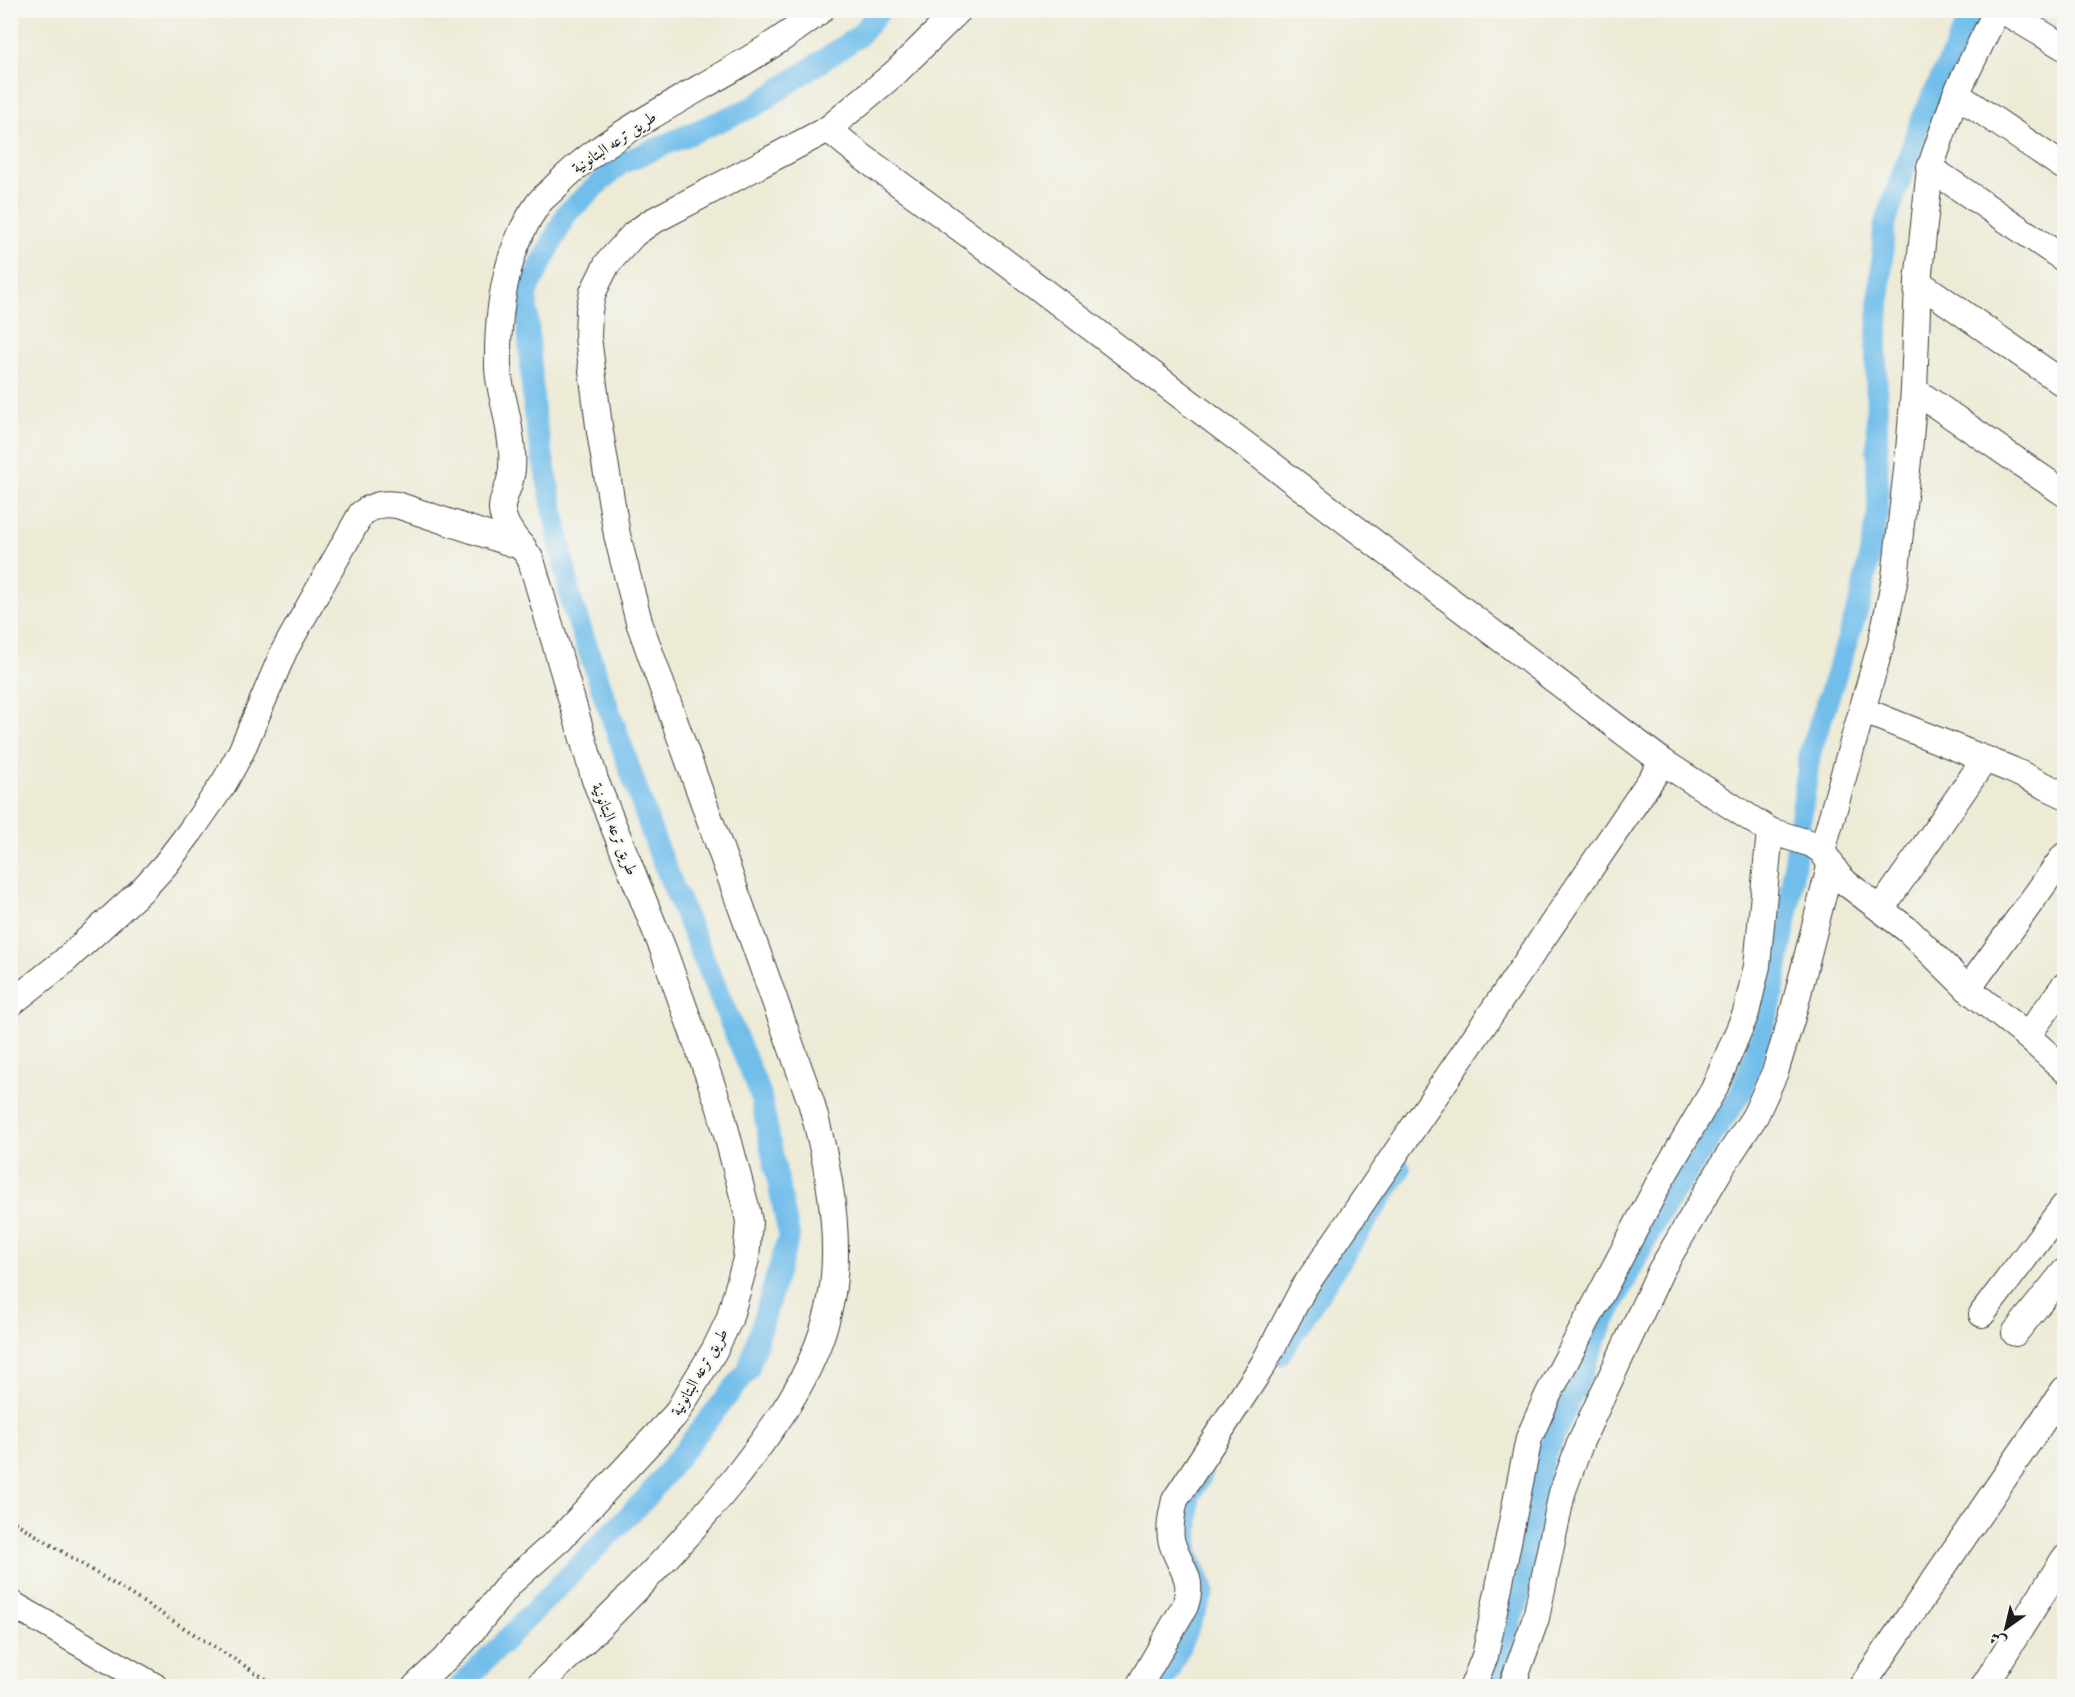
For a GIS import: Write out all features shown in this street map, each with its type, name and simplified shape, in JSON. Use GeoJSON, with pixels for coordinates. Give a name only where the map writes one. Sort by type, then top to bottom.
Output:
{"type":"FeatureCollection","features":[{"type":"Feature","properties":{"kind":"street","name":"طريق ترعه البتانونية"},"geometry":{"type":"LineString","coordinates":[[416,1686],[463,1642],[510,1583],[560,1539],[676,1414],[715,1349],[729,1320],[748,1246],[747,1211],[720,1108],[663,949],[595,780],[531,560],[510,533],[503,517],[502,503],[510,480],[512,465],[508,420],[498,370],[501,297],[509,265],[522,231],[538,203],[576,165],[611,140],[771,45],[821,10]]}},
{"type":"Feature","properties":{"kind":"street"},"geometry":{"type":"LineString","coordinates":[[538,1686],[656,1570],[714,1504],[773,1430],[796,1394],[815,1352],[829,1309],[834,1265],[830,1180],[824,1145],[812,1102],[639,622],[616,535],[598,426],[588,337],[589,310],[599,278],[607,264],[634,234],[651,222],[828,129],[895,73],[959,10]]}},
{"type":"Feature","properties":{"kind":"street"},"geometry":{"type":"LineString","coordinates":[[1512,1686],[1536,1618],[1562,1493],[1581,1440],[1661,1270],[1724,1163],[1755,1116],[1775,1072],[1792,1017],[1821,853],[1881,644],[1895,578],[1914,390],[1918,282],[1930,168],[1956,94],[1996,10]]}},
{"type":"Feature","properties":{"kind":"street"},"geometry":{"type":"LineString","coordinates":[[2002,10],[2064,47]]}},
{"type":"Feature","properties":{"kind":"street"},"geometry":{"type":"LineString","coordinates":[[1956,94],[2064,167]]}},
{"type":"Feature","properties":{"kind":"street"},"geometry":{"type":"LineString","coordinates":[[828,129],[1663,762],[1778,834],[1821,853],[1838,875],[1930,950],[1968,989],[2064,1069]]}},
{"type":"Feature","properties":{"kind":"street"},"geometry":{"type":"LineString","coordinates":[[1930,168],[2064,259]]}},
{"type":"Feature","properties":{"kind":"street"},"geometry":{"type":"LineString","coordinates":[[1918,282],[2064,384]]}},
{"type":"Feature","properties":{"kind":"street"},"geometry":{"type":"LineString","coordinates":[[1914,390],[2064,493]]}},
{"type":"Feature","properties":{"kind":"street"},"geometry":{"type":"LineString","coordinates":[[10,1004],[62,963],[143,889],[190,832],[224,783],[284,651],[361,514],[371,506],[384,503],[397,505],[523,547]]}},
{"type":"Feature","properties":{"kind":"street"},"geometry":{"type":"LineString","coordinates":[[1862,710],[1985,759],[2064,795]]}},
{"type":"Feature","properties":{"kind":"street"},"geometry":{"type":"LineString","coordinates":[[1881,909],[1985,759]]}},
{"type":"Feature","properties":{"kind":"street"},"geometry":{"type":"LineString","coordinates":[[1139,1686],[1185,1606],[1189,1594],[1190,1583],[1172,1542],[1171,1520],[1175,1500],[1263,1365],[1303,1289],[1663,762]]}},
{"type":"Feature","properties":{"kind":"street"},"geometry":{"type":"LineString","coordinates":[[1473,1686],[1485,1656],[1529,1438],[1548,1395],[1660,1181],[1714,1089],[1746,1013],[1757,966],[1778,834]]}},
{"type":"Feature","properties":{"kind":"street"},"geometry":{"type":"LineString","coordinates":[[1968,989],[2064,856]]}},
{"type":"Feature","properties":{"kind":"street"},"geometry":{"type":"LineString","coordinates":[[2027,1036],[2064,986]]}},
{"type":"Feature","properties":{"kind":"street"},"geometry":{"type":"LineString","coordinates":[[1982,1314],[2064,1206]]}},
{"type":"Feature","properties":{"kind":"street"},"geometry":{"type":"LineString","coordinates":[[2015,1333],[2064,1272]]}},
{"type":"Feature","properties":{"kind":"street"},"geometry":{"type":"LineString","coordinates":[[1862,1686],[2064,1390]]}},
{"type":"Feature","properties":{"kind":"street"},"geometry":{"type":"LineString","coordinates":[[1984,1686],[2064,1559]]}},
{"type":"Feature","properties":{"kind":"street"},"geometry":{"type":"LineString","coordinates":[[10,1603],[154,1686]]}},
{"type":"Feature","properties":{"kind":"path"},"geometry":{"type":"LineString","coordinates":[[10,1519],[277,1686]]}},
{"type":"Feature","properties":{"kind":"waterway"},"geometry":{"type":"LineString","coordinates":[[460,1686],[646,1498],[748,1370],[789,1236],[760,1093],[658,850],[571,601],[534,413],[526,293],[567,213],[620,164],[755,106],[859,36],[881,10]]}},
{"type":"Feature","properties":{"kind":"waterway"},"geometry":{"type":"LineString","coordinates":[[1490,1686],[1522,1590],[1541,1466],[1604,1322],[1659,1214],[1741,1093],[1771,1003],[1788,910],[1810,753],[1861,599],[1878,513],[1876,354],[1884,227],[1920,123],[1973,10]]}},
{"type":"Feature","properties":{"kind":"waterway"},"geometry":{"type":"LineString","coordinates":[[1279,1355],[1400,1169]]}},
{"type":"Feature","properties":{"kind":"waterway"},"geometry":{"type":"LineString","coordinates":[[1162,1686],[1204,1591],[1188,1554],[1189,1495],[1201,1476]]}}]}
